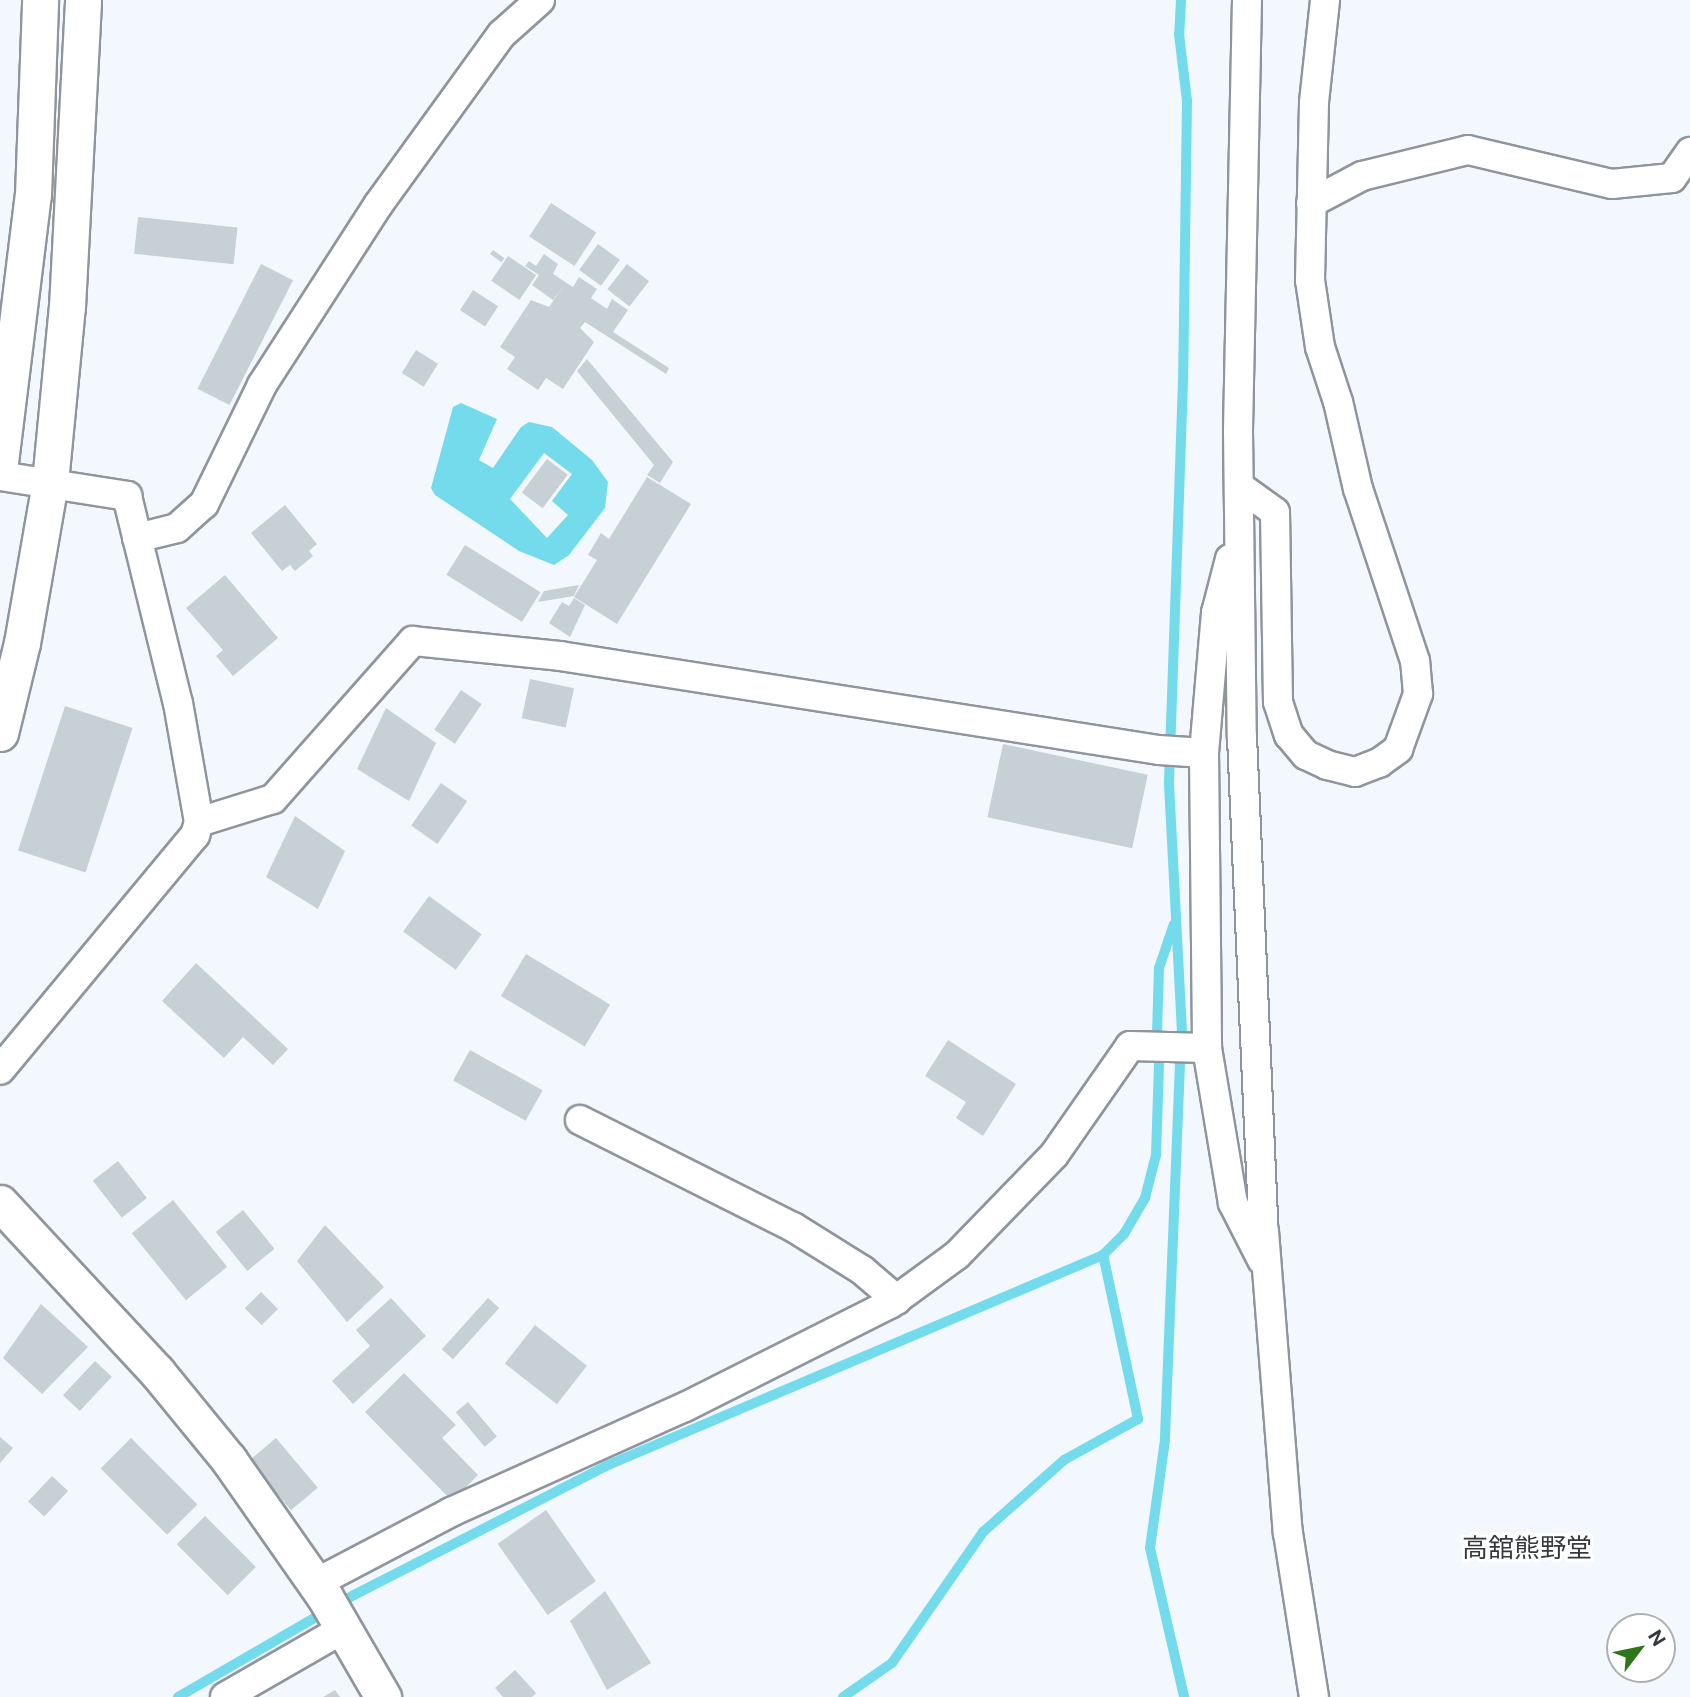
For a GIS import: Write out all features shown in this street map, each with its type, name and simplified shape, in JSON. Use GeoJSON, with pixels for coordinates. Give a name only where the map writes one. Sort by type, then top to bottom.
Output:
{"type":"FeatureCollection","features":[{"type":"Feature","properties":{"kind":"street"},"geometry":{"type":"LineString","coordinates":[[0,462],[33,195],[40,0]]}},
{"type":"Feature","properties":{"kind":"street"},"geometry":{"type":"LineString","coordinates":[[0,733],[22,643],[50,482],[67,307],[83,0]]}},
{"type":"Feature","properties":{"kind":"street"},"geometry":{"type":"LineString","coordinates":[[137,538],[177,528],[204,504],[262,385],[378,205],[502,34],[540,0]]}},
{"type":"Feature","properties":{"kind":"street"},"geometry":{"type":"LineString","coordinates":[[1247,0],[1240,486],[1242,737],[1268,1272],[1288,1533],[1314,1697]]}},
{"type":"Feature","properties":{"kind":"street"},"geometry":{"type":"LineString","coordinates":[[1240,486],[1275,512],[1278,702],[1289,735],[1306,755],[1327,765],[1355,772],[1378,763],[1398,749],[1418,694],[1415,662],[1358,489],[1338,402],[1320,347],[1310,280],[1314,102],[1325,0]]}},
{"type":"Feature","properties":{"kind":"street"},"geometry":{"type":"LineString","coordinates":[[1311,203],[1362,176],[1468,150],[1612,184],[1672,178],[1690,152]]}},
{"type":"Feature","properties":{"kind":"street"},"geometry":{"type":"LineString","coordinates":[[0,476],[127,496],[178,703],[199,822],[195,835],[0,1070]]}},
{"type":"Feature","properties":{"kind":"street"},"geometry":{"type":"LineString","coordinates":[[1240,520],[1183,752],[1207,1048],[1233,1203],[1268,1272]]}},
{"type":"Feature","properties":{"kind":"street"},"geometry":{"type":"LineString","coordinates":[[199,822],[273,799],[413,641],[560,656],[1183,752]]}},
{"type":"Feature","properties":{"kind":"street"},"geometry":{"type":"LineString","coordinates":[[225,1697],[331,1607],[451,1512],[685,1407],[897,1300],[957,1255],[1070,1134],[1130,1046],[1207,1048]]}},
{"type":"Feature","properties":{"kind":"street"},"geometry":{"type":"LineString","coordinates":[[580,1119],[793,1227],[862,1270],[897,1300]]}},
{"type":"Feature","properties":{"kind":"street"},"geometry":{"type":"LineString","coordinates":[[0,1203],[157,1372],[229,1460],[331,1607],[383,1697]]}},
{"type":"Feature","properties":{"kind":"water"},"geometry":{"type":"Polygon","coordinates":[[[461,403],[497,419],[479,460],[493,468],[521,427],[529,422],[552,427],[592,460],[608,482],[605,508],[569,555],[554,565],[519,551],[435,495],[431,488],[453,407],[461,403]],[[544,453],[510,499],[547,538],[568,515],[552,501],[572,474],[544,453]]]}},
{"type":"Feature","properties":{"kind":"building"},"geometry":{"type":"Polygon","coordinates":[[[551,203],[596,232],[575,266],[529,237],[551,203]]]}},
{"type":"Feature","properties":{"kind":"building"},"geometry":{"type":"Polygon","coordinates":[[[138,217],[237,227],[234,264],[134,254],[138,217]]]}},
{"type":"Feature","properties":{"kind":"building"},"geometry":{"type":"Polygon","coordinates":[[[598,244],[620,260],[601,286],[579,270],[598,244]]]}},
{"type":"Feature","properties":{"kind":"building"},"geometry":{"type":"Polygon","coordinates":[[[493,250],[504,258],[501,262],[490,254],[493,250]]]}},
{"type":"Feature","properties":{"kind":"building"},"geometry":{"type":"Polygon","coordinates":[[[544,254],[558,264],[553,274],[573,287],[579,277],[597,289],[591,298],[607,309],[612,299],[628,310],[613,332],[669,368],[666,374],[585,322],[580,328],[594,342],[563,389],[546,378],[538,390],[507,369],[515,357],[500,347],[531,300],[549,307],[564,285],[553,300],[532,285],[539,275],[525,266],[529,261],[536,266],[544,254]]]}},
{"type":"Feature","properties":{"kind":"building"},"geometry":{"type":"Polygon","coordinates":[[[508,256],[536,275],[519,300],[491,281],[508,256]]]}},
{"type":"Feature","properties":{"kind":"building"},"geometry":{"type":"Polygon","coordinates":[[[261,264],[293,280],[230,405],[197,389],[261,264]]]}},
{"type":"Feature","properties":{"kind":"building"},"geometry":{"type":"Polygon","coordinates":[[[627,264],[649,281],[629,306],[607,289],[627,264]]]}},
{"type":"Feature","properties":{"kind":"building"},"geometry":{"type":"Polygon","coordinates":[[[473,290],[498,306],[485,326],[460,310],[473,290]]]}},
{"type":"Feature","properties":{"kind":"building"},"geometry":{"type":"Polygon","coordinates":[[[416,350],[438,364],[424,387],[402,373],[416,350]]]}},
{"type":"Feature","properties":{"kind":"building"},"geometry":{"type":"Polygon","coordinates":[[[587,359],[673,462],[660,483],[647,475],[654,465],[577,371],[587,359]]]}},
{"type":"Feature","properties":{"kind":"building"},"geometry":{"type":"Polygon","coordinates":[[[547,459],[568,475],[542,508],[522,493],[547,459]]]}},
{"type":"Feature","properties":{"kind":"building"},"geometry":{"type":"Polygon","coordinates":[[[647,477],[691,504],[617,624],[574,597],[597,560],[588,555],[601,533],[609,539],[647,477]]]}},
{"type":"Feature","properties":{"kind":"building"},"geometry":{"type":"Polygon","coordinates":[[[285,505],[317,544],[309,551],[313,556],[295,571],[290,565],[282,571],[251,533],[285,505]]]}},
{"type":"Feature","properties":{"kind":"building"},"geometry":{"type":"Polygon","coordinates":[[[465,545],[540,592],[522,622],[446,575],[465,545]]]}},
{"type":"Feature","properties":{"kind":"building"},"geometry":{"type":"Polygon","coordinates":[[[225,575],[278,638],[233,676],[216,656],[223,650],[186,608],[225,575]]]}},
{"type":"Feature","properties":{"kind":"building"},"geometry":{"type":"Polygon","coordinates":[[[579,585],[574,596],[538,602],[544,591],[579,585]]]}},
{"type":"Feature","properties":{"kind":"building"},"geometry":{"type":"Polygon","coordinates":[[[574,598],[585,605],[570,637],[549,623],[562,602],[569,606],[574,598]]]}},
{"type":"Feature","properties":{"kind":"building"},"geometry":{"type":"Polygon","coordinates":[[[530,679],[574,688],[566,727],[522,718],[530,679]]]}},
{"type":"Feature","properties":{"kind":"building"},"geometry":{"type":"Polygon","coordinates":[[[461,690],[482,704],[455,744],[434,730],[461,690]]]}},
{"type":"Feature","properties":{"kind":"building"},"geometry":{"type":"Polygon","coordinates":[[[65,706],[133,728],[86,873],[18,851],[65,706]]]}},
{"type":"Feature","properties":{"kind":"building"},"geometry":{"type":"Polygon","coordinates":[[[386,708],[436,743],[409,801],[357,769],[386,708]]]}},
{"type":"Feature","properties":{"kind":"building"},"geometry":{"type":"Polygon","coordinates":[[[1003,744],[1148,775],[1132,848],[987,817],[1003,744]]]}},
{"type":"Feature","properties":{"kind":"building"},"geometry":{"type":"Polygon","coordinates":[[[441,783],[467,801],[437,844],[411,826],[441,783]]]}},
{"type":"Feature","properties":{"kind":"building"},"geometry":{"type":"Polygon","coordinates":[[[295,816],[345,851],[318,909],[266,877],[295,816]]]}},
{"type":"Feature","properties":{"kind":"building"},"geometry":{"type":"Polygon","coordinates":[[[429,896],[482,934],[456,970],[403,932],[429,896]]]}},
{"type":"Feature","properties":{"kind":"building"},"geometry":{"type":"Polygon","coordinates":[[[526,954],[610,1004],[585,1046],[501,996],[526,954]]]}},
{"type":"Feature","properties":{"kind":"building"},"geometry":{"type":"Polygon","coordinates":[[[196,963],[288,1049],[273,1065],[243,1037],[224,1058],[162,1001],[196,963]]]}},
{"type":"Feature","properties":{"kind":"building"},"geometry":{"type":"Polygon","coordinates":[[[948,1040],[1016,1084],[983,1136],[956,1118],[966,1102],[925,1076],[948,1040]]]}},
{"type":"Feature","properties":{"kind":"building"},"geometry":{"type":"Polygon","coordinates":[[[470,1050],[543,1090],[526,1121],[453,1081],[470,1050]]]}},
{"type":"Feature","properties":{"kind":"building"},"geometry":{"type":"Polygon","coordinates":[[[118,1161],[147,1198],[122,1218],[93,1181],[118,1161]]]}},
{"type":"Feature","properties":{"kind":"building"},"geometry":{"type":"Polygon","coordinates":[[[173,1200],[227,1267],[186,1300],[132,1233],[173,1200]]]}},
{"type":"Feature","properties":{"kind":"building"},"geometry":{"type":"Polygon","coordinates":[[[243,1210],[274,1249],[247,1271],[216,1232],[243,1210]]]}},
{"type":"Feature","properties":{"kind":"building"},"geometry":{"type":"Polygon","coordinates":[[[325,1225],[384,1287],[347,1322],[297,1261],[325,1225]]]}},
{"type":"Feature","properties":{"kind":"building"},"geometry":{"type":"Polygon","coordinates":[[[261,1292],[278,1309],[262,1325],[245,1308],[261,1292]]]}},
{"type":"Feature","properties":{"kind":"building"},"geometry":{"type":"Polygon","coordinates":[[[391,1298],[426,1336],[353,1404],[332,1381],[370,1346],[356,1330],[391,1298]]]}},
{"type":"Feature","properties":{"kind":"building"},"geometry":{"type":"Polygon","coordinates":[[[488,1298],[499,1308],[453,1359],[442,1349],[488,1298]]]}},
{"type":"Feature","properties":{"kind":"building"},"geometry":{"type":"Polygon","coordinates":[[[41,1304],[88,1347],[42,1394],[3,1358],[41,1304]]]}},
{"type":"Feature","properties":{"kind":"building"},"geometry":{"type":"Polygon","coordinates":[[[535,1325],[587,1366],[557,1404],[505,1364],[535,1325]]]}},
{"type":"Feature","properties":{"kind":"building"},"geometry":{"type":"Polygon","coordinates":[[[95,1361],[112,1377],[80,1411],[63,1395],[95,1361]]]}},
{"type":"Feature","properties":{"kind":"building"},"geometry":{"type":"Polygon","coordinates":[[[404,1373],[456,1425],[442,1438],[478,1475],[452,1501],[365,1412],[404,1373]]]}},
{"type":"Feature","properties":{"kind":"building"},"geometry":{"type":"Polygon","coordinates":[[[468,1402],[497,1436],[485,1447],[456,1412],[468,1402]]]}},
{"type":"Feature","properties":{"kind":"building"},"geometry":{"type":"Polygon","coordinates":[[[0,1437],[13,1448],[0,1463],[0,1437]]]}},
{"type":"Feature","properties":{"kind":"building"},"geometry":{"type":"Polygon","coordinates":[[[131,1438],[197,1504],[167,1535],[101,1468],[131,1438]]]}},
{"type":"Feature","properties":{"kind":"building"},"geometry":{"type":"Polygon","coordinates":[[[276,1438],[318,1488],[291,1510],[249,1460],[276,1438]]]}},
{"type":"Feature","properties":{"kind":"building"},"geometry":{"type":"Polygon","coordinates":[[[52,1476],[68,1491],[44,1517],[28,1502],[52,1476]]]}},
{"type":"Feature","properties":{"kind":"building"},"geometry":{"type":"Polygon","coordinates":[[[546,1510],[596,1581],[548,1615],[498,1544],[546,1510]]]}},
{"type":"Feature","properties":{"kind":"building"},"geometry":{"type":"Polygon","coordinates":[[[205,1516],[256,1567],[228,1595],[177,1544],[205,1516]]]}},
{"type":"Feature","properties":{"kind":"building"},"geometry":{"type":"Polygon","coordinates":[[[605,1591],[651,1663],[607,1690],[570,1621],[605,1591]]]}},
{"type":"Feature","properties":{"kind":"building"},"geometry":{"type":"Polygon","coordinates":[[[515,1670],[536,1693],[532,1697],[503,1697],[495,1688],[515,1670]]]}},
{"type":"Feature","properties":{"kind":"building"},"geometry":{"type":"Polygon","coordinates":[[[335,1690],[340,1697],[323,1697],[335,1690]]]}},
{"type":"Feature","properties":{"kind":"waterway"},"geometry":{"type":"LineString","coordinates":[[1181,0],[1179,34],[1187,101],[1183,381],[1169,784],[1182,1033]]}},
{"type":"Feature","properties":{"kind":"waterway"},"geometry":{"type":"LineString","coordinates":[[1157,1034],[1159,968],[1174,924]]}},
{"type":"Feature","properties":{"kind":"waterway"},"geometry":{"type":"LineString","coordinates":[[1180,1063],[1165,1440],[1150,1548],[1184,1697]]}},
{"type":"Feature","properties":{"kind":"waterway"},"geometry":{"type":"LineString","coordinates":[[178,1697],[354,1595],[606,1466],[1103,1255],[1124,1234],[1145,1198],[1156,1155],[1159,1064]]}},
{"type":"Feature","properties":{"kind":"waterway"},"geometry":{"type":"LineString","coordinates":[[843,1697],[892,1663],[983,1532],[1064,1460],[1138,1419],[1103,1255]]}},
{"type":"Feature","properties":{"kind":"district","name":"高舘熊野堂"},"geometry":{"type":"Point","coordinates":[1527,1548]}}]}
